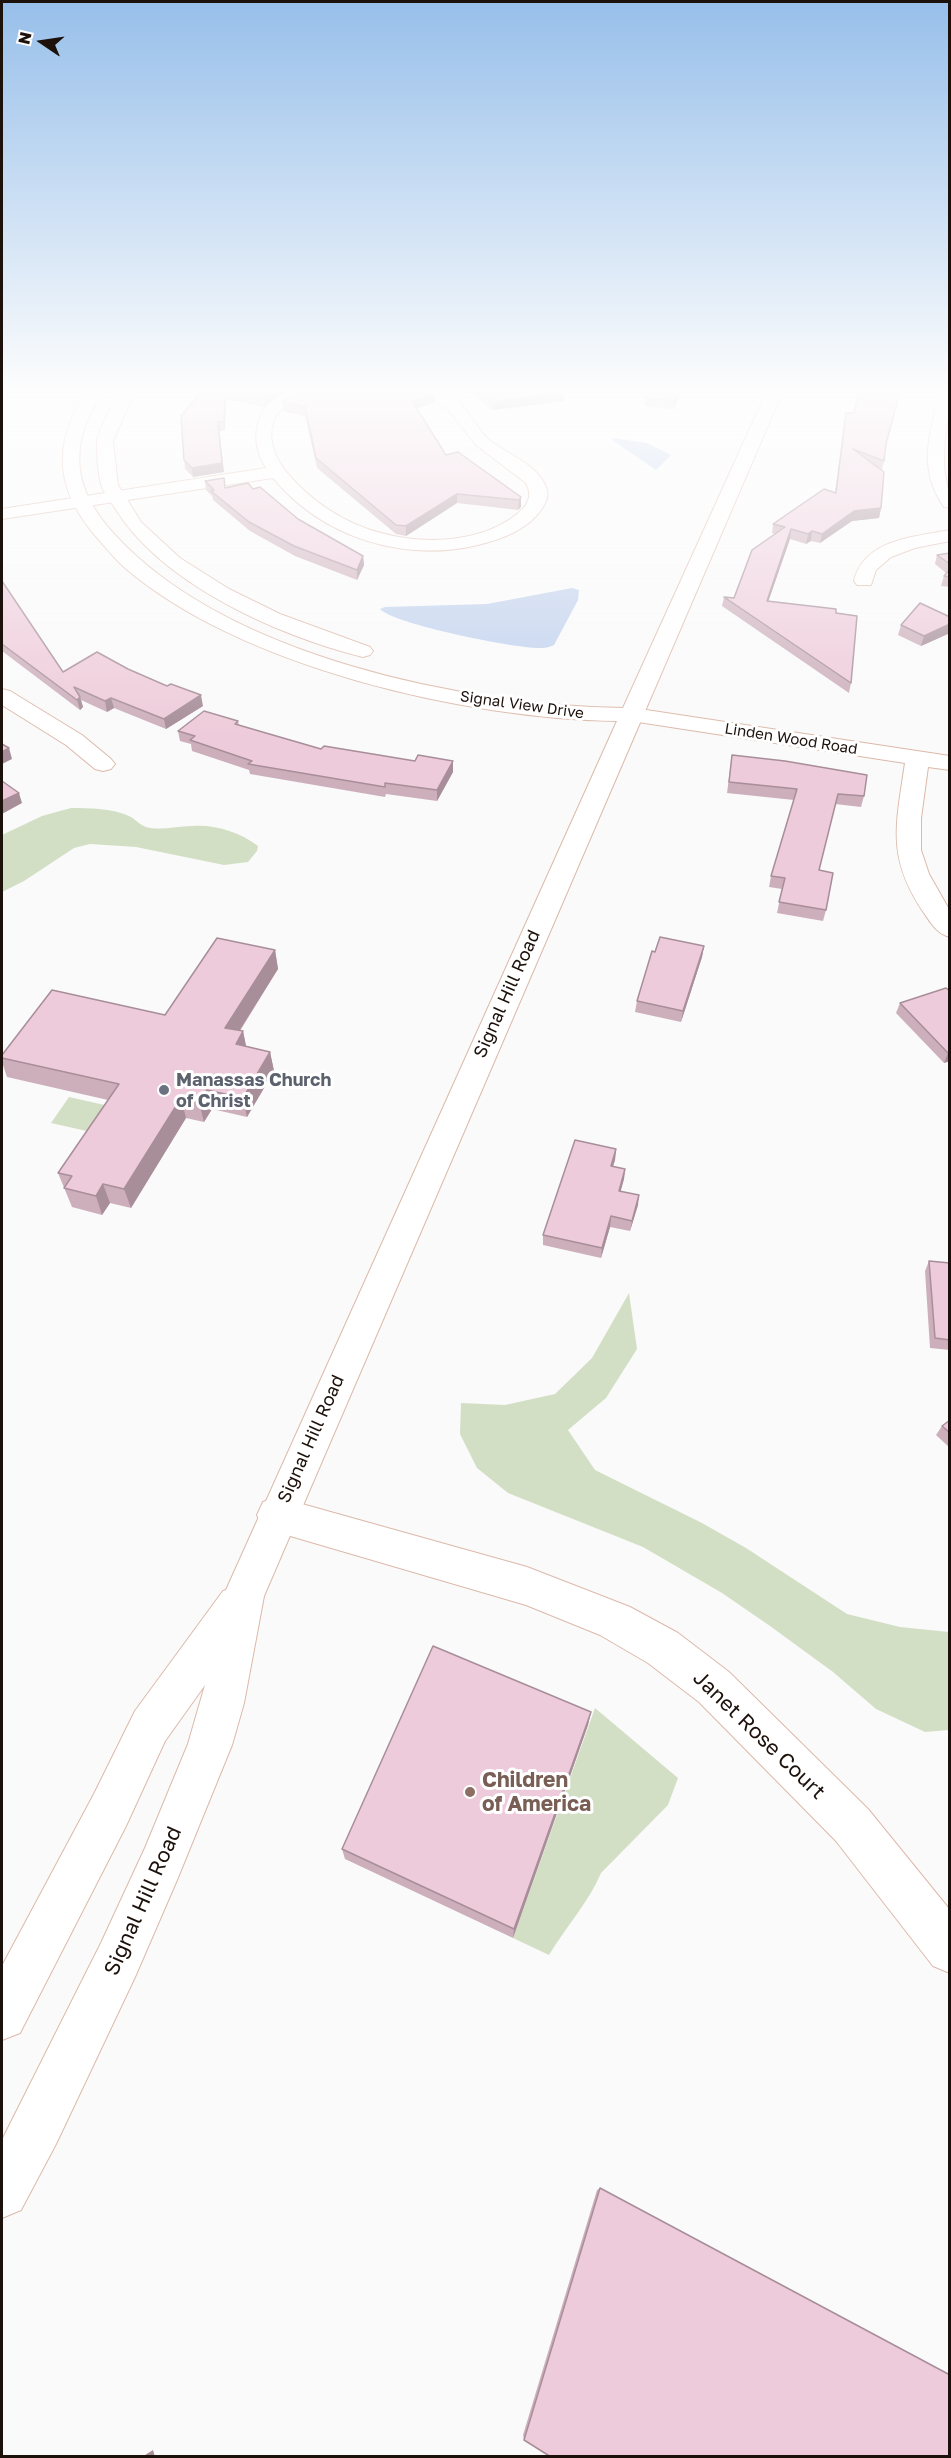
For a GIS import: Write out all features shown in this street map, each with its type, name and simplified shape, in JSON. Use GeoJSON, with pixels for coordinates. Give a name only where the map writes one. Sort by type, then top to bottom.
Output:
{"type":"FeatureCollection","features":[{"type":"Feature","properties":{"kind":"main road"},"geometry":{"type":"LineString","coordinates":[[2,514],[43,508]]}},
{"type":"Feature","properties":{"kind":"main road","name":"Signal View Drive"},"geometry":{"type":"LineString","coordinates":[[84,508],[102,537],[141,574],[172,596],[210,617],[289,651],[395,682],[481,701],[566,713],[633,715]]}},
{"type":"Feature","properties":{"kind":"main road"},"geometry":{"type":"LineString","coordinates":[[123,508],[142,535],[165,556],[195,577],[263,614],[380,656]]}},
{"type":"Feature","properties":{"kind":"main road"},"geometry":{"type":"LineString","coordinates":[[318,508],[342,525],[376,537],[438,544],[464,542],[501,532],[515,525],[534,508]]}},
{"type":"Feature","properties":{"kind":"main road","name":"Signal Hill Road"},"geometry":{"type":"LineString","coordinates":[[2,2191],[38,2126],[118,1960],[161,1864],[223,1703],[244,1596],[724,508]]}},
{"type":"Feature","properties":{"kind":"main road"},"geometry":{"type":"LineString","coordinates":[[864,581],[866,565],[873,558],[908,544],[950,535]]}},
{"type":"Feature","properties":{"kind":"main road","name":"Signal View Drive"},"geometry":{"type":"LineString","coordinates":[[564,693],[633,715]]}},
{"type":"Feature","properties":{"kind":"main road"},"geometry":{"type":"LineString","coordinates":[[2,696],[74,740],[103,764]]}},
{"type":"Feature","properties":{"kind":"main road","name":"Linden Wood Road"},"geometry":{"type":"LineString","coordinates":[[633,715],[950,763]]}},
{"type":"Feature","properties":{"kind":"main road"},"geometry":{"type":"LineString","coordinates":[[917,758],[908,837],[912,865],[924,893],[950,929]]}},
{"type":"Feature","properties":{"kind":"main road","name":"Janet Rose Court"},"geometry":{"type":"LineString","coordinates":[[278,1515],[527,1586],[615,1621],[663,1648],[714,1687],[852,1825],[950,1949]]}},
{"type":"Feature","properties":{"kind":"main road","name":"Signal Hill Road"},"geometry":{"type":"LineString","coordinates":[[2,2015],[110,1810],[150,1725],[244,1596]]}},
{"type":"Feature","properties":{"kind":"green space"},"geometry":{"type":"Polygon","coordinates":[[[71,808],[109,810],[131,817],[144,826],[152,828],[200,826],[218,828],[251,841],[258,846],[257,851],[248,862],[224,865],[136,847],[90,844],[74,848],[24,881],[2,892],[2,835],[42,816],[71,808]]]}},
{"type":"Feature","properties":{"kind":"green space"},"geometry":{"type":"Polygon","coordinates":[[[69,1097],[109,1106],[91,1132],[51,1123],[69,1097]]]}},
{"type":"Feature","properties":{"kind":"green space"},"geometry":{"type":"Polygon","coordinates":[[[629,1293],[637,1349],[606,1398],[568,1430],[595,1470],[702,1523],[746,1548],[847,1614],[900,1627],[949,1632],[949,1730],[925,1732],[876,1709],[833,1672],[722,1593],[643,1547],[508,1493],[477,1468],[460,1434],[461,1403],[505,1405],[555,1394],[592,1358],[629,1293]]]}},
{"type":"Feature","properties":{"kind":"green space"},"geometry":{"type":"Polygon","coordinates":[[[595,1708],[678,1778],[668,1805],[601,1873],[590,1894],[549,1955],[513,1938],[595,1708]]]}},
{"type":"Feature","properties":{"kind":"water"},"geometry":{"type":"Polygon","coordinates":[[[572,588],[579,590],[578,600],[554,645],[545,648],[508,644],[430,628],[407,622],[380,609],[487,604],[572,588]]]}},
{"type":"Feature","properties":{"kind":"building"},"geometry":{"type":"Polygon","coordinates":[[[231,508],[285,508],[298,519],[363,556],[357,570],[294,546],[249,522],[231,508]]]}},
{"type":"Feature","properties":{"kind":"building"},"geometry":{"type":"Polygon","coordinates":[[[375,508],[435,508],[406,526],[396,525],[375,508]]]}},
{"type":"Feature","properties":{"kind":"building"},"geometry":{"type":"Polygon","coordinates":[[[797,508],[881,508],[854,511],[822,534],[812,531],[808,534],[791,529],[767,601],[836,609],[836,613],[857,616],[851,683],[724,597],[734,598],[752,550],[785,527],[773,524],[797,508]]]}},
{"type":"Feature","properties":{"kind":"building"},"geometry":{"type":"Polygon","coordinates":[[[950,553],[950,564],[937,555],[950,553]]]}},
{"type":"Feature","properties":{"kind":"building"},"geometry":{"type":"Polygon","coordinates":[[[950,569],[950,577],[944,576],[950,569]]]}},
{"type":"Feature","properties":{"kind":"building"},"geometry":{"type":"Polygon","coordinates":[[[2,581],[63,672],[97,652],[167,686],[171,684],[201,695],[164,719],[111,698],[105,701],[74,687],[80,697],[77,700],[2,644],[2,581]]]}},
{"type":"Feature","properties":{"kind":"building"},"geometry":{"type":"Polygon","coordinates":[[[920,603],[950,617],[950,624],[924,636],[901,625],[920,603]]]}},
{"type":"Feature","properties":{"kind":"building"},"geometry":{"type":"Polygon","coordinates":[[[204,711],[238,721],[235,724],[321,749],[324,746],[415,761],[418,755],[453,761],[437,790],[385,783],[385,787],[248,764],[252,761],[190,740],[195,736],[178,731],[204,711]]]}},
{"type":"Feature","properties":{"kind":"building"},"geometry":{"type":"Polygon","coordinates":[[[2,744],[9,748],[2,752],[2,744]]]}},
{"type":"Feature","properties":{"kind":"building"},"geometry":{"type":"Polygon","coordinates":[[[732,755],[785,761],[867,775],[864,796],[838,794],[819,870],[833,873],[826,910],[779,902],[785,878],[771,876],[797,789],[729,782],[732,755]]]}},
{"type":"Feature","properties":{"kind":"building"},"geometry":{"type":"Polygon","coordinates":[[[2,781],[19,793],[2,801],[2,781]]]}},
{"type":"Feature","properties":{"kind":"building"},"geometry":{"type":"Polygon","coordinates":[[[660,937],[704,946],[683,1011],[637,1001],[652,951],[655,952],[660,937]]]}},
{"type":"Feature","properties":{"kind":"building","name":"Manassas Church of Christ"},"geometry":{"type":"Polygon","coordinates":[[[217,938],[275,950],[225,1028],[243,1031],[236,1044],[270,1052],[243,1098],[207,1090],[199,1102],[181,1098],[124,1189],[103,1184],[96,1196],[64,1188],[72,1176],[58,1173],[119,1084],[2,1058],[2,1055],[52,990],[165,1015],[217,938]]]}},
{"type":"Feature","properties":{"kind":"building"},"geometry":{"type":"Polygon","coordinates":[[[946,988],[950,991],[950,1052],[948,1053],[900,1003],[946,988]]]}},
{"type":"Feature","properties":{"kind":"building"},"geometry":{"type":"Polygon","coordinates":[[[575,1140],[616,1149],[611,1166],[625,1169],[619,1191],[639,1195],[632,1221],[611,1216],[602,1248],[543,1235],[575,1140]]]}},
{"type":"Feature","properties":{"kind":"building"},"geometry":{"type":"Polygon","coordinates":[[[929,1261],[950,1263],[950,1340],[935,1338],[929,1261]]]}},
{"type":"Feature","properties":{"kind":"building"},"geometry":{"type":"Polygon","coordinates":[[[950,1420],[950,1433],[942,1426],[950,1420]]]}},
{"type":"Feature","properties":{"kind":"building","name":"Children of America"},"geometry":{"type":"Polygon","coordinates":[[[433,1646],[591,1712],[514,1929],[342,1849],[433,1646]]]}},
{"type":"Feature","properties":{"kind":"building"},"geometry":{"type":"Polygon","coordinates":[[[600,2188],[950,2375],[950,2457],[551,2457],[524,2440],[600,2188]]]}},
{"type":"Feature","properties":{"kind":"place","name":"Manassas Church of Christ"},"geometry":{"type":"Point","coordinates":[164,1090]}},
{"type":"Feature","properties":{"kind":"place","name":"Children of America"},"geometry":{"type":"Point","coordinates":[470,1792]}}]}
